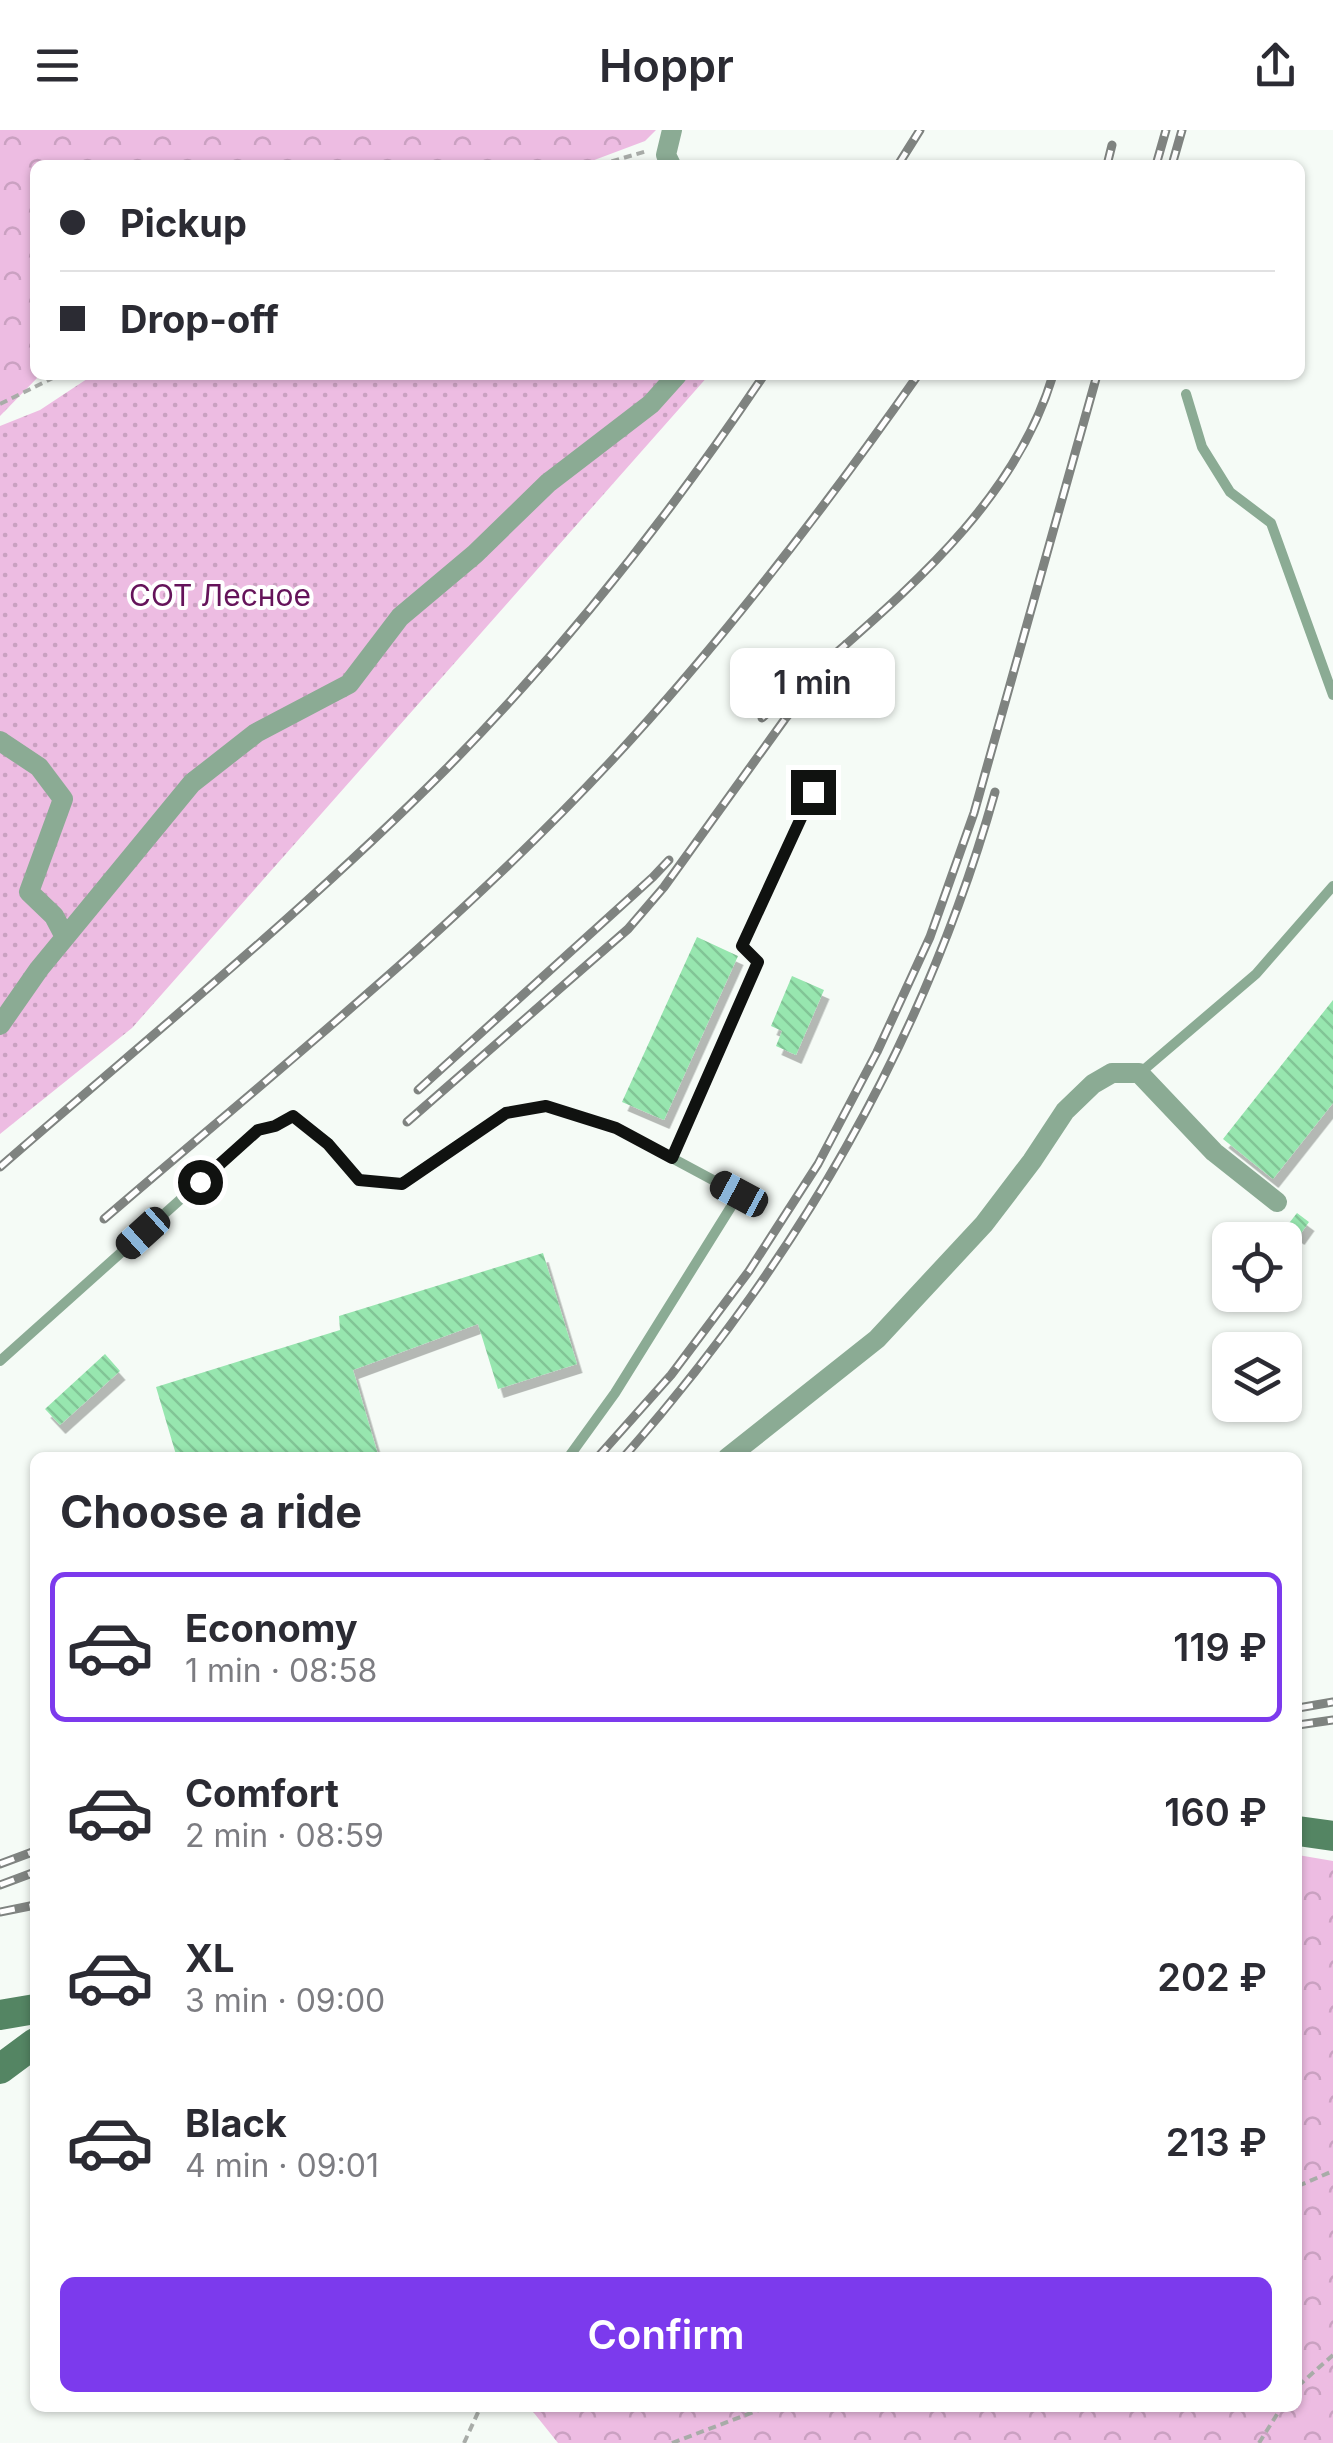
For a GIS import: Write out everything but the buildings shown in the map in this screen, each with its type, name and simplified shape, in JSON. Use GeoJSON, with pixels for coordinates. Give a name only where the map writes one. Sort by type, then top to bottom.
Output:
{"type":"FeatureCollection","features":[{"type":"Feature","properties":{"kind":"main road"},"geometry":{"type":"LineString","coordinates":[[1302,1832],[1333,1836]]}},
{"type":"Feature","properties":{"kind":"main road"},"geometry":{"type":"LineString","coordinates":[[0,2015],[30,2010]]}},
{"type":"Feature","properties":{"kind":"main road"},"geometry":{"type":"LineString","coordinates":[[0,2068],[30,2047]]}},
{"type":"Feature","properties":{"kind":"street"},"geometry":{"type":"LineString","coordinates":[[669,160],[672,130]]}},
{"type":"Feature","properties":{"kind":"street"},"geometry":{"type":"LineString","coordinates":[[0,1024],[65,937],[192,783],[256,734],[349,684],[400,617],[475,554],[548,483],[651,404],[673,380]]}},
{"type":"Feature","properties":{"kind":"street"},"geometry":{"type":"LineString","coordinates":[[0,741],[39,768],[63,799],[29,892],[54,916],[65,937]]}},
{"type":"Feature","properties":{"kind":"street"},"geometry":{"type":"LineString","coordinates":[[735,1452],[877,1339],[984,1224],[1064,1111],[1112,1073],[1139,1073],[1214,1152],[1277,1202]]}},
{"type":"Feature","properties":{"kind":"lane"},"geometry":{"type":"LineString","coordinates":[[1186,394],[1202,447],[1230,492],[1271,523],[1333,695]]}},
{"type":"Feature","properties":{"kind":"lane"},"geometry":{"type":"LineString","coordinates":[[672,1158],[758,962],[742,946],[813,792]]}},
{"type":"Feature","properties":{"kind":"lane"},"geometry":{"type":"LineString","coordinates":[[1139,1073],[1256,974],[1333,886]]}},
{"type":"Feature","properties":{"kind":"lane"},"geometry":{"type":"LineString","coordinates":[[0,1361],[258,1130],[293,1116],[328,1144],[359,1180],[402,1184],[506,1113],[546,1106],[616,1128],[739,1194],[615,1393],[572,1452]]}},
{"type":"Feature","properties":{"kind":"path"},"geometry":{"type":"LineString","coordinates":[[613,160],[642,150],[669,160]]}},
{"type":"Feature","properties":{"kind":"path"},"geometry":{"type":"LineString","coordinates":[[0,404],[49,380]]}},
{"type":"Feature","properties":{"kind":"path"},"geometry":{"type":"LineString","coordinates":[[1302,2184],[1333,2171]]}},
{"type":"Feature","properties":{"kind":"path"},"geometry":{"type":"LineString","coordinates":[[1302,2382],[1333,2355]]}},
{"type":"Feature","properties":{"kind":"path"},"geometry":{"type":"LineString","coordinates":[[464,2443],[478,2412]]}},
{"type":"Feature","properties":{"kind":"path"},"geometry":{"type":"LineString","coordinates":[[672,2443],[753,2412]]}},
{"type":"Feature","properties":{"kind":"path"},"geometry":{"type":"LineString","coordinates":[[1259,2443],[1278,2412]]}},
{"type":"Feature","properties":{"kind":"green space"},"geometry":{"type":"Polygon","coordinates":[[[0,130],[656,130],[645,141],[594,160],[30,160],[30,380],[35,380],[0,416],[0,130]]]}},
{"type":"Feature","properties":{"kind":"green space","name":"СОТ Лесное"},"geometry":{"type":"Polygon","coordinates":[[[85,380],[705,380],[132,1028],[0,1134],[0,426],[40,410],[85,380]]]}},
{"type":"Feature","properties":{"kind":"green space"},"geometry":{"type":"Polygon","coordinates":[[[1302,1856],[1333,1861],[1333,2443],[558,2443],[533,2412],[1302,2412],[1302,1856]]]}},
{"type":"Feature","properties":{"kind":"railway"},"geometry":{"type":"LineString","coordinates":[[901,160],[920,130]]}},
{"type":"Feature","properties":{"kind":"railway"},"geometry":{"type":"LineString","coordinates":[[1157,160],[1166,130]]}},
{"type":"Feature","properties":{"kind":"railway"},"geometry":{"type":"LineString","coordinates":[[1173,160],[1182,130]]}},
{"type":"Feature","properties":{"kind":"railway"},"geometry":{"type":"LineString","coordinates":[[1108,160],[1112,145]]}},
{"type":"Feature","properties":{"kind":"railway"},"geometry":{"type":"LineString","coordinates":[[0,1167],[283,922],[446,769],[533,676],[614,579],[760,380]]}},
{"type":"Feature","properties":{"kind":"railway"},"geometry":{"type":"LineString","coordinates":[[104,1219],[365,996],[554,821],[734,620],[914,380]]}},
{"type":"Feature","properties":{"kind":"railway"},"geometry":{"type":"LineString","coordinates":[[835,654],[934,562],[992,494],[1017,457],[1051,380]]}},
{"type":"Feature","properties":{"kind":"railway"},"geometry":{"type":"LineString","coordinates":[[602,1452],[671,1375],[749,1271],[818,1164],[877,1052],[930,937],[974,813],[1096,380]]}},
{"type":"Feature","properties":{"kind":"railway"},"geometry":{"type":"LineString","coordinates":[[407,1122],[628,929],[664,887],[785,719],[846,644]]}},
{"type":"Feature","properties":{"kind":"railway"},"geometry":{"type":"LineString","coordinates":[[762,718],[797,687]]}},
{"type":"Feature","properties":{"kind":"railway"},"geometry":{"type":"LineString","coordinates":[[628,1452],[744,1307],[847,1146],[931,975],[966,885],[995,792]]}},
{"type":"Feature","properties":{"kind":"railway"},"geometry":{"type":"LineString","coordinates":[[418,1090],[669,860]]}},
{"type":"Feature","properties":{"kind":"railway"},"geometry":{"type":"LineString","coordinates":[[1302,1707],[1333,1702]]}},
{"type":"Feature","properties":{"kind":"railway"},"geometry":{"type":"LineString","coordinates":[[1302,1724],[1333,1720]]}},
{"type":"Feature","properties":{"kind":"railway"},"geometry":{"type":"LineString","coordinates":[[0,1864],[30,1853]]}},
{"type":"Feature","properties":{"kind":"railway"},"geometry":{"type":"LineString","coordinates":[[0,1885],[30,1874]]}},
{"type":"Feature","properties":{"kind":"railway"},"geometry":{"type":"LineString","coordinates":[[0,1912],[30,1906]]}},
{"type":"Feature","properties":{"kind":"route"},"geometry":{"type":"LineString","coordinates":[[200,1182],[258,1130],[293,1116],[328,1144],[359,1180],[402,1184],[506,1113],[546,1106],[616,1128],[672,1158],[758,962],[742,946],[813,792]]}}]}
